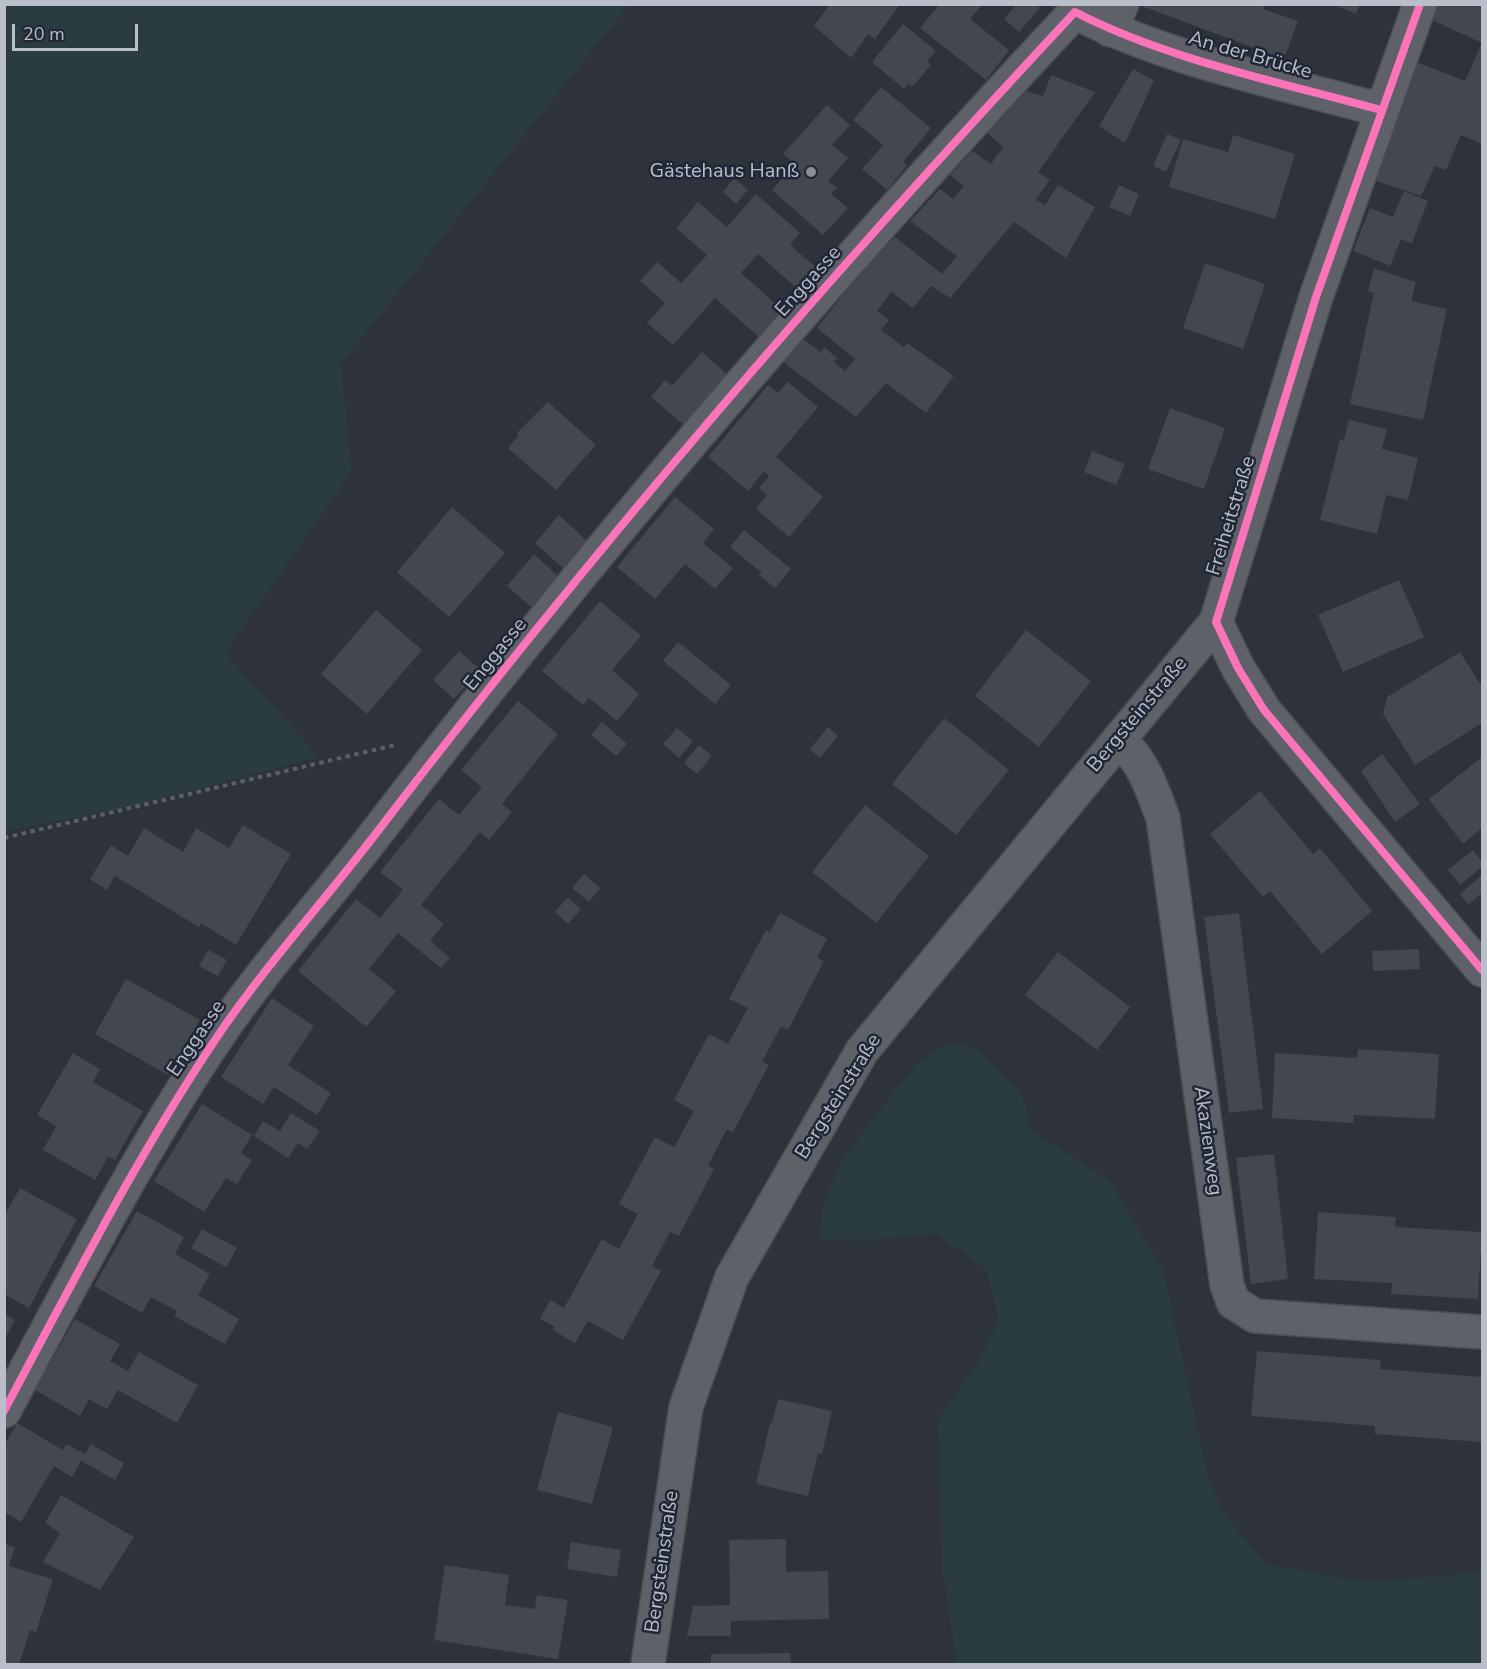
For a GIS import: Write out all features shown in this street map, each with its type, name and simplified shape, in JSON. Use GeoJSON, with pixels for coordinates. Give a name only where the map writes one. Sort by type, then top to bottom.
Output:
{"type":"FeatureCollection","features":[{"type":"Feature","properties":{"kind":"street","name":"Freiheitstraße"},"geometry":{"type":"LineString","coordinates":[[1216,622],[1316,297],[1420,4]]}},
{"type":"Feature","properties":{"kind":"street","name":"Enggasse"},"geometry":{"type":"LineString","coordinates":[[4,1411],[134,1172],[217,1036],[449,740],[765,355],[1047,42],[1075,12],[1116,17]]}},
{"type":"Feature","properties":{"kind":"street","name":"An der Brücke"},"geometry":{"type":"LineString","coordinates":[[1116,17],[1188,56],[1381,110]]}},
{"type":"Feature","properties":{"kind":"street","name":"Bergsteinstraße"},"geometry":{"type":"LineString","coordinates":[[648,1665],[686,1407],[732,1276],[862,1051],[1216,622]]}},
{"type":"Feature","properties":{"kind":"street"},"geometry":{"type":"LineString","coordinates":[[1216,622],[1238,668],[1264,710],[1482,969]]}},
{"type":"Feature","properties":{"kind":"street","name":"Akazienweg"},"geometry":{"type":"LineString","coordinates":[[1119,739],[1137,756],[1163,818],[1227,1285],[1233,1302],[1245,1312],[1255,1316],[1482,1332]]}},
{"type":"Feature","properties":{"kind":"path"},"geometry":{"type":"LineString","coordinates":[[4,838],[397,745]]}},
{"type":"Feature","properties":{"kind":"shaded area"},"geometry":{"type":"Polygon","coordinates":[[[5,4],[629,5],[341,363],[352,471],[225,653],[319,757],[129,807],[5,831],[5,4]]]}},
{"type":"Feature","properties":{"kind":"shaded area"},"geometry":{"type":"Polygon","coordinates":[[[950,1043],[979,1050],[1022,1092],[1031,1130],[1110,1181],[1163,1269],[1208,1477],[1223,1513],[1267,1564],[1365,1582],[1482,1572],[1482,1664],[957,1664],[942,1569],[938,1419],[975,1368],[999,1321],[986,1269],[937,1234],[866,1240],[820,1239],[822,1209],[842,1159],[918,1062],[950,1043]]]}},
{"type":"Feature","properties":{"kind":"building"},"geometry":{"type":"Polygon","coordinates":[[[830,4],[900,4],[875,39],[868,34],[851,58],[814,26],[830,4]]]}},
{"type":"Feature","properties":{"kind":"building"},"geometry":{"type":"Polygon","coordinates":[[[1017,4],[1035,4],[1040,8],[1019,32],[1004,19],[1017,4]]]}},
{"type":"Feature","properties":{"kind":"building"},"geometry":{"type":"Polygon","coordinates":[[[1265,4],[1263,9],[1298,21],[1284,59],[1139,5],[1265,4]]]}},
{"type":"Feature","properties":{"kind":"building"},"geometry":{"type":"Polygon","coordinates":[[[1333,4],[1360,4],[1356,14],[1333,4]]]}},
{"type":"Feature","properties":{"kind":"building"},"geometry":{"type":"Polygon","coordinates":[[[1439,4],[1477,4],[1482,7],[1482,43],[1432,20],[1439,4]]]}},
{"type":"Feature","properties":{"kind":"building"},"geometry":{"type":"Polygon","coordinates":[[[939,5],[982,5],[970,19],[1009,50],[986,80],[920,28],[939,5]]]}},
{"type":"Feature","properties":{"kind":"building"},"geometry":{"type":"Polygon","coordinates":[[[903,24],[936,51],[927,61],[931,65],[912,87],[908,84],[904,89],[872,62],[903,24]]]}},
{"type":"Feature","properties":{"kind":"building"},"geometry":{"type":"Polygon","coordinates":[[[1482,43],[1482,144],[1461,135],[1446,170],[1435,166],[1421,196],[1374,180],[1414,61],[1465,81],[1482,43]]]}},
{"type":"Feature","properties":{"kind":"building"},"geometry":{"type":"Polygon","coordinates":[[[1133,69],[1154,80],[1125,143],[1099,126],[1133,69]]]}},
{"type":"Feature","properties":{"kind":"building"},"geometry":{"type":"Polygon","coordinates":[[[1051,75],[1095,92],[1038,172],[1050,180],[1036,200],[1045,205],[1058,185],[1095,207],[1066,258],[1014,222],[950,298],[931,286],[913,308],[891,292],[877,311],[889,320],[881,330],[904,347],[907,343],[954,376],[926,413],[886,383],[856,417],[782,361],[803,339],[821,352],[824,347],[837,358],[834,362],[845,371],[855,359],[817,328],[863,269],[895,237],[942,274],[957,256],[910,221],[940,189],[953,199],[964,186],[950,175],[972,151],[991,164],[1003,147],[986,132],[1026,91],[1043,96],[1051,75]]]}},
{"type":"Feature","properties":{"kind":"building"},"geometry":{"type":"Polygon","coordinates":[[[881,87],[931,128],[903,162],[907,165],[887,190],[862,169],[883,145],[853,120],[881,87]]]}},
{"type":"Feature","properties":{"kind":"building","name":"Gästehaus Hanß"},"geometry":{"type":"Polygon","coordinates":[[[827,105],[850,125],[832,145],[848,158],[828,181],[837,188],[831,194],[848,208],[823,235],[772,190],[795,164],[783,154],[827,105]]]}},
{"type":"Feature","properties":{"kind":"building"},"geometry":{"type":"Polygon","coordinates":[[[1167,134],[1181,140],[1166,172],[1153,166],[1167,134]]]}},
{"type":"Feature","properties":{"kind":"building"},"geometry":{"type":"Polygon","coordinates":[[[1233,135],[1295,154],[1275,219],[1169,187],[1183,139],[1228,152],[1233,135]]]}},
{"type":"Feature","properties":{"kind":"building"},"geometry":{"type":"Polygon","coordinates":[[[734,178],[748,190],[736,204],[723,192],[734,178]]]}},
{"type":"Feature","properties":{"kind":"building"},"geometry":{"type":"Polygon","coordinates":[[[1119,185],[1139,194],[1130,216],[1109,207],[1119,185]]]}},
{"type":"Feature","properties":{"kind":"building"},"geometry":{"type":"Polygon","coordinates":[[[1404,191],[1428,201],[1412,243],[1401,239],[1390,266],[1353,251],[1370,208],[1393,217],[1404,191]]]}},
{"type":"Feature","properties":{"kind":"building"},"geometry":{"type":"Polygon","coordinates":[[[756,194],[800,233],[790,245],[820,271],[801,292],[758,254],[741,273],[785,312],[761,339],[715,298],[673,345],[647,323],[665,303],[640,281],[657,262],[681,283],[707,255],[676,228],[698,202],[727,227],[756,194]]]}},
{"type":"Feature","properties":{"kind":"building"},"geometry":{"type":"Polygon","coordinates":[[[1205,263],[1265,284],[1243,349],[1183,328],[1205,263]]]}},
{"type":"Feature","properties":{"kind":"building"},"geometry":{"type":"Polygon","coordinates":[[[1374,268],[1416,282],[1411,301],[1447,309],[1423,420],[1350,404],[1374,293],[1368,292],[1374,268]]]}},
{"type":"Feature","properties":{"kind":"building"},"geometry":{"type":"Polygon","coordinates":[[[702,352],[730,377],[686,427],[651,397],[665,380],[672,386],[702,352]]]}},
{"type":"Feature","properties":{"kind":"building"},"geometry":{"type":"Polygon","coordinates":[[[788,382],[818,407],[776,457],[823,497],[789,537],[756,509],[767,495],[759,488],[769,476],[764,471],[748,491],[708,457],[768,385],[778,393],[788,382]]]}},
{"type":"Feature","properties":{"kind":"building"},"geometry":{"type":"Polygon","coordinates":[[[548,402],[596,445],[556,490],[508,448],[519,435],[517,433],[548,402]]]}},
{"type":"Feature","properties":{"kind":"building"},"geometry":{"type":"Polygon","coordinates":[[[1170,408],[1225,428],[1204,489],[1148,469],[1170,408]]]}},
{"type":"Feature","properties":{"kind":"building"},"geometry":{"type":"Polygon","coordinates":[[[1349,420],[1387,429],[1382,449],[1418,458],[1408,500],[1386,495],[1377,534],[1320,520],[1340,439],[1344,440],[1349,420]]]}},
{"type":"Feature","properties":{"kind":"building"},"geometry":{"type":"Polygon","coordinates":[[[1092,451],[1125,464],[1116,485],[1084,472],[1092,451]]]}},
{"type":"Feature","properties":{"kind":"building"},"geometry":{"type":"Polygon","coordinates":[[[675,497],[714,529],[703,543],[733,568],[715,589],[685,564],[655,599],[617,567],[675,497]]]}},
{"type":"Feature","properties":{"kind":"building"},"geometry":{"type":"Polygon","coordinates":[[[452,507],[505,553],[449,617],[397,572],[452,507]]]}},
{"type":"Feature","properties":{"kind":"building"},"geometry":{"type":"Polygon","coordinates":[[[559,515],[588,542],[564,569],[535,543],[559,515]]]}},
{"type":"Feature","properties":{"kind":"building"},"geometry":{"type":"Polygon","coordinates":[[[744,530],[791,569],[775,588],[759,575],[762,573],[730,547],[744,530]]]}},
{"type":"Feature","properties":{"kind":"building"},"geometry":{"type":"Polygon","coordinates":[[[534,554],[558,576],[531,607],[507,586],[534,554]]]}},
{"type":"Feature","properties":{"kind":"building"},"geometry":{"type":"Polygon","coordinates":[[[1399,580],[1424,637],[1343,672],[1318,615],[1399,580]]]}},
{"type":"Feature","properties":{"kind":"building"},"geometry":{"type":"Polygon","coordinates":[[[600,601],[641,636],[612,670],[639,694],[617,721],[589,698],[583,705],[542,671],[600,601]]]}},
{"type":"Feature","properties":{"kind":"building"},"geometry":{"type":"Polygon","coordinates":[[[376,610],[422,650],[367,714],[321,674],[376,610]]]}},
{"type":"Feature","properties":{"kind":"building"},"geometry":{"type":"Polygon","coordinates":[[[1026,630],[1091,681],[1039,747],[975,696],[1026,630]]]}},
{"type":"Feature","properties":{"kind":"building"},"geometry":{"type":"Polygon","coordinates":[[[678,642],[731,685],[715,704],[663,661],[678,642]]]}},
{"type":"Feature","properties":{"kind":"building"},"geometry":{"type":"Polygon","coordinates":[[[459,651],[481,670],[454,699],[433,680],[459,651]]]}},
{"type":"Feature","properties":{"kind":"building"},"geometry":{"type":"Polygon","coordinates":[[[1460,652],[1482,687],[1482,723],[1415,765],[1383,714],[1387,697],[1460,652]]]}},
{"type":"Feature","properties":{"kind":"building"},"geometry":{"type":"Polygon","coordinates":[[[518,701],[558,734],[502,804],[512,812],[489,840],[480,832],[421,905],[444,924],[430,941],[450,958],[441,968],[398,933],[369,969],[396,991],[366,1027],[298,971],[356,899],[380,918],[403,890],[380,872],[439,799],[459,815],[482,787],[461,770],[518,701]]]}},
{"type":"Feature","properties":{"kind":"building"},"geometry":{"type":"Polygon","coordinates":[[[944,718],[1009,770],[956,835],[892,784],[944,718]]]}},
{"type":"Feature","properties":{"kind":"building"},"geometry":{"type":"Polygon","coordinates":[[[602,722],[627,744],[616,756],[591,735],[602,722]]]}},
{"type":"Feature","properties":{"kind":"building"},"geometry":{"type":"Polygon","coordinates":[[[828,727],[838,736],[820,758],[810,749],[828,727]]]}},
{"type":"Feature","properties":{"kind":"building"},"geometry":{"type":"Polygon","coordinates":[[[677,728],[693,741],[679,758],[663,744],[677,728]]]}},
{"type":"Feature","properties":{"kind":"building"},"geometry":{"type":"Polygon","coordinates":[[[699,745],[712,756],[697,774],[684,763],[699,745]]]}},
{"type":"Feature","properties":{"kind":"building"},"geometry":{"type":"Polygon","coordinates":[[[1382,754],[1420,804],[1395,822],[1361,771],[1382,754]]]}},
{"type":"Feature","properties":{"kind":"building"},"geometry":{"type":"Polygon","coordinates":[[[1482,757],[1482,828],[1463,844],[1429,799],[1482,757]]]}},
{"type":"Feature","properties":{"kind":"building"},"geometry":{"type":"Polygon","coordinates":[[[1260,791],[1313,854],[1320,848],[1372,911],[1322,954],[1270,891],[1263,897],[1210,834],[1260,791]]]}},
{"type":"Feature","properties":{"kind":"building"},"geometry":{"type":"Polygon","coordinates":[[[865,805],[929,856],[876,923],[812,872],[865,805]]]}},
{"type":"Feature","properties":{"kind":"building"},"geometry":{"type":"Polygon","coordinates":[[[243,825],[291,854],[236,945],[201,923],[199,927],[115,876],[107,890],[90,879],[111,845],[128,856],[144,828],[183,852],[196,828],[229,848],[243,825]]]}},
{"type":"Feature","properties":{"kind":"building"},"geometry":{"type":"Polygon","coordinates":[[[1473,850],[1482,862],[1482,867],[1460,885],[1448,870],[1473,850]]]}},
{"type":"Feature","properties":{"kind":"building"},"geometry":{"type":"Polygon","coordinates":[[[584,874],[600,888],[589,902],[572,888],[584,874]]]}},
{"type":"Feature","properties":{"kind":"building"},"geometry":{"type":"Polygon","coordinates":[[[1482,875],[1482,893],[1468,905],[1460,894],[1482,875]]]}},
{"type":"Feature","properties":{"kind":"building"},"geometry":{"type":"Polygon","coordinates":[[[568,897],[581,909],[568,924],[555,912],[568,897]]]}},
{"type":"Feature","properties":{"kind":"building"},"geometry":{"type":"Polygon","coordinates":[[[780,913],[827,939],[817,957],[824,961],[788,1030],[781,1026],[762,1062],[769,1065],[733,1132],[727,1129],[708,1165],[714,1169],[679,1236],[670,1232],[652,1266],[661,1271],[623,1340],[588,1321],[575,1343],[553,1330],[555,1327],[540,1319],[550,1300],[564,1308],[602,1239],[619,1249],[638,1214],[619,1204],[655,1137],[674,1147],[694,1111],[674,1100],[709,1034],[728,1044],[748,1008],[729,999],[766,930],[770,932],[780,913]]]}},
{"type":"Feature","properties":{"kind":"building"},"geometry":{"type":"Polygon","coordinates":[[[1239,913],[1263,1109],[1229,1113],[1204,917],[1239,913]]]}},
{"type":"Feature","properties":{"kind":"building"},"geometry":{"type":"Polygon","coordinates":[[[1419,949],[1420,969],[1373,971],[1372,951],[1419,949]]]}},
{"type":"Feature","properties":{"kind":"building"},"geometry":{"type":"Polygon","coordinates":[[[208,950],[227,960],[218,976],[199,966],[208,950]]]}},
{"type":"Feature","properties":{"kind":"building"},"geometry":{"type":"Polygon","coordinates":[[[1058,952],[1130,1007],[1097,1050],[1025,995],[1058,952]]]}},
{"type":"Feature","properties":{"kind":"building"},"geometry":{"type":"Polygon","coordinates":[[[126,979],[200,1020],[168,1075],[95,1034],[126,979]]]}},
{"type":"Feature","properties":{"kind":"building"},"geometry":{"type":"Polygon","coordinates":[[[272,998],[314,1026],[288,1065],[331,1093],[317,1115],[274,1087],[263,1104],[221,1077],[272,998]]]}},
{"type":"Feature","properties":{"kind":"building"},"geometry":{"type":"Polygon","coordinates":[[[1358,1049],[1439,1054],[1435,1119],[1354,1115],[1353,1123],[1272,1118],[1275,1053],[1357,1058],[1358,1049]]]}},
{"type":"Feature","properties":{"kind":"building"},"geometry":{"type":"Polygon","coordinates":[[[73,1053],[100,1069],[93,1082],[143,1111],[115,1160],[108,1157],[95,1180],[43,1150],[56,1126],[37,1115],[73,1053]]]}},
{"type":"Feature","properties":{"kind":"building"},"geometry":{"type":"Polygon","coordinates":[[[202,1104],[252,1135],[241,1153],[252,1160],[237,1184],[226,1178],[204,1212],[154,1181],[202,1104]]]}},
{"type":"Feature","properties":{"kind":"building"},"geometry":{"type":"Polygon","coordinates":[[[291,1113],[320,1131],[307,1149],[298,1143],[288,1158],[254,1136],[263,1121],[280,1131],[291,1113]]]}},
{"type":"Feature","properties":{"kind":"building"},"geometry":{"type":"Polygon","coordinates":[[[1274,1154],[1288,1279],[1251,1284],[1236,1158],[1274,1154]]]}},
{"type":"Feature","properties":{"kind":"building"},"geometry":{"type":"Polygon","coordinates":[[[20,1188],[77,1219],[29,1308],[4,1294],[4,1216],[20,1188]]]}},
{"type":"Feature","properties":{"kind":"building"},"geometry":{"type":"Polygon","coordinates":[[[137,1211],[184,1237],[175,1254],[210,1274],[198,1295],[239,1319],[225,1344],[174,1316],[177,1311],[151,1297],[142,1313],[94,1286],[137,1211]]]}},
{"type":"Feature","properties":{"kind":"building"},"geometry":{"type":"Polygon","coordinates":[[[1318,1212],[1396,1217],[1395,1227],[1482,1232],[1478,1299],[1391,1294],[1392,1283],[1314,1279],[1318,1212]]]}},
{"type":"Feature","properties":{"kind":"building"},"geometry":{"type":"Polygon","coordinates":[[[202,1229],[237,1248],[226,1267],[191,1248],[202,1229]]]}},
{"type":"Feature","properties":{"kind":"building"},"geometry":{"type":"Polygon","coordinates":[[[4,1314],[15,1320],[4,1340],[4,1314]]]}},
{"type":"Feature","properties":{"kind":"building"},"geometry":{"type":"Polygon","coordinates":[[[75,1319],[120,1344],[110,1361],[128,1371],[139,1352],[198,1385],[177,1423],[118,1390],[107,1409],[89,1399],[80,1416],[35,1390],[75,1319]]]}},
{"type":"Feature","properties":{"kind":"building"},"geometry":{"type":"Polygon","coordinates":[[[1257,1351],[1381,1360],[1380,1369],[1482,1377],[1482,1442],[1375,1434],[1375,1426],[1251,1416],[1257,1351]]]}},
{"type":"Feature","properties":{"kind":"building"},"geometry":{"type":"Polygon","coordinates":[[[778,1399],[832,1411],[822,1454],[818,1453],[808,1496],[756,1484],[778,1399]]]}},
{"type":"Feature","properties":{"kind":"building"},"geometry":{"type":"Polygon","coordinates":[[[558,1412],[613,1427],[592,1504],[537,1490],[558,1412]]]}},
{"type":"Feature","properties":{"kind":"building"},"geometry":{"type":"Polygon","coordinates":[[[17,1423],[63,1450],[66,1444],[85,1454],[91,1444],[124,1463],[115,1480],[81,1461],[72,1477],[54,1466],[21,1522],[4,1512],[4,1446],[17,1423]]]}},
{"type":"Feature","properties":{"kind":"building"},"geometry":{"type":"Polygon","coordinates":[[[61,1495],[134,1537],[100,1590],[43,1562],[60,1533],[45,1523],[61,1495]]]}},
{"type":"Feature","properties":{"kind":"building"},"geometry":{"type":"Polygon","coordinates":[[[786,1539],[786,1572],[828,1571],[829,1619],[731,1621],[731,1636],[687,1636],[693,1606],[730,1605],[729,1540],[786,1539]]]}},
{"type":"Feature","properties":{"kind":"building"},"geometry":{"type":"Polygon","coordinates":[[[571,1542],[621,1550],[617,1577],[567,1569],[571,1542]]]}},
{"type":"Feature","properties":{"kind":"building"},"geometry":{"type":"Polygon","coordinates":[[[4,1544],[15,1547],[9,1566],[53,1579],[36,1632],[30,1630],[19,1664],[4,1664],[4,1544]]]}},
{"type":"Feature","properties":{"kind":"building"},"geometry":{"type":"Polygon","coordinates":[[[445,1565],[509,1575],[505,1605],[535,1609],[537,1595],[568,1600],[558,1659],[434,1640],[445,1565]]]}},
{"type":"Feature","properties":{"kind":"building"},"geometry":{"type":"Polygon","coordinates":[[[790,1653],[791,1664],[711,1664],[711,1654],[790,1653]]]}},
{"type":"Feature","properties":{"kind":"cycle path"},"geometry":{"type":"LineString","coordinates":[[1420,4],[1316,297],[1216,622],[1238,668],[1264,710],[1482,970]]}},
{"type":"Feature","properties":{"kind":"cycle path"},"geometry":{"type":"LineString","coordinates":[[4,1411],[158,1130],[215,1040],[255,984],[549,614],[719,409],[895,209],[1075,12],[1111,29],[1186,57],[1381,110]]}},
{"type":"Feature","properties":{"kind":"place","name":"Gästehaus Hanß"},"geometry":{"type":"Point","coordinates":[811,172]}}]}
